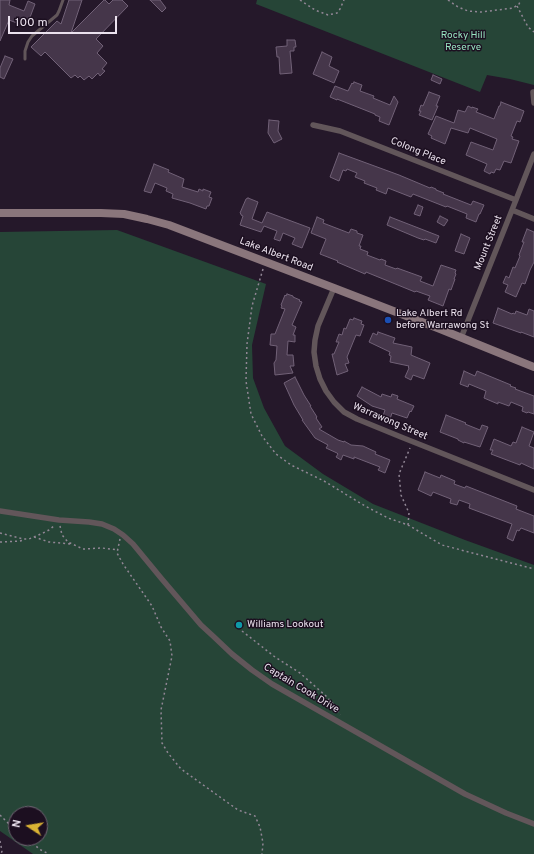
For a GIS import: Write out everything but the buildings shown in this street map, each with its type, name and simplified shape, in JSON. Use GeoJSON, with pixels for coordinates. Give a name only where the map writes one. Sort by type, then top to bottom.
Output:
{"type":"FeatureCollection","features":[{"type":"Feature","properties":{"kind":"main road","name":"Lake Albert Road"},"geometry":{"type":"LineString","coordinates":[[0,213],[78,212],[124,214],[169,225],[534,367]]}},
{"type":"Feature","properties":{"kind":"street"},"geometry":{"type":"LineString","coordinates":[[533,92],[534,103]]}},
{"type":"Feature","properties":{"kind":"street","name":"Colong Place"},"geometry":{"type":"LineString","coordinates":[[313,125],[340,131],[516,200]]}},
{"type":"Feature","properties":{"kind":"street","name":"Mount Street"},"geometry":{"type":"LineString","coordinates":[[460,338],[534,154]]}},
{"type":"Feature","properties":{"kind":"street"},"geometry":{"type":"LineString","coordinates":[[512,210],[534,219]]}},
{"type":"Feature","properties":{"kind":"street","name":"Warrawong Street"},"geometry":{"type":"LineString","coordinates":[[334,288],[318,326],[314,352],[320,379],[334,402],[344,412],[357,419],[534,490]]}},
{"type":"Feature","properties":{"kind":"street","name":"Captain Cook Drive"},"geometry":{"type":"LineString","coordinates":[[0,511],[59,520],[102,524],[121,533],[134,544],[201,625],[232,654],[252,670],[272,684],[344,726],[465,794],[534,824]]}},
{"type":"Feature","properties":{"kind":"lane"},"geometry":{"type":"LineString","coordinates":[[25,59],[26,46],[28,42],[32,36],[57,15],[63,0]]}},
{"type":"Feature","properties":{"kind":"path"},"geometry":{"type":"LineString","coordinates":[[300,0],[315,10],[328,16],[337,13],[344,0]]}},
{"type":"Feature","properties":{"kind":"path"},"geometry":{"type":"LineString","coordinates":[[448,0],[458,7],[468,11],[481,12],[513,8],[517,6],[521,0]]}},
{"type":"Feature","properties":{"kind":"path"},"geometry":{"type":"LineString","coordinates":[[517,6],[528,27],[534,32]]}},
{"type":"Feature","properties":{"kind":"path"},"geometry":{"type":"LineString","coordinates":[[265,262],[252,306],[247,344],[246,381],[251,414],[262,436],[276,454],[291,465],[324,480],[388,518],[408,526],[442,545],[534,569]]}},
{"type":"Feature","properties":{"kind":"path"},"geometry":{"type":"LineString","coordinates":[[408,526],[410,513],[401,495],[399,474],[413,442]]}},
{"type":"Feature","properties":{"kind":"path"},"geometry":{"type":"LineString","coordinates":[[0,542],[20,542],[34,537],[49,530],[59,520]]}},
{"type":"Feature","properties":{"kind":"path"},"geometry":{"type":"LineString","coordinates":[[59,520],[62,535],[68,542],[83,550],[102,548],[118,550]]}},
{"type":"Feature","properties":{"kind":"path"},"geometry":{"type":"LineString","coordinates":[[0,533],[25,539]]}},
{"type":"Feature","properties":{"kind":"path"},"geometry":{"type":"LineString","coordinates":[[121,533],[117,553],[152,606],[161,627],[170,641],[172,656],[161,710],[162,743],[181,769],[238,810],[255,816],[260,827],[262,837],[262,854]]}},
{"type":"Feature","properties":{"kind":"path"},"geometry":{"type":"LineString","coordinates":[[34,537],[49,542],[73,544]]}},
{"type":"Feature","properties":{"kind":"path"},"geometry":{"type":"LineString","coordinates":[[242,632],[300,674],[326,696],[336,707],[344,726]]}},
{"type":"Feature","properties":{"kind":"path"},"geometry":{"type":"LineString","coordinates":[[0,815],[8,823]]}},
{"type":"Feature","properties":{"kind":"path"},"geometry":{"type":"LineString","coordinates":[[0,841],[2,851],[1,854]]}},
{"type":"Feature","properties":{"kind":"path"},"geometry":{"type":"LineString","coordinates":[[36,846],[49,854]]}},
{"type":"Feature","properties":{"kind":"green space","name":"Rocky Hill Reserve"},"geometry":{"type":"Polygon","coordinates":[[[257,0],[534,0],[534,85],[487,75],[480,92],[256,4],[257,0]]]}},
{"type":"Feature","properties":{"kind":"green space"},"geometry":{"type":"Polygon","coordinates":[[[117,230],[266,284],[252,345],[253,378],[264,408],[285,446],[323,474],[373,504],[534,565],[534,854],[33,854],[22,846],[48,846],[48,806],[8,806],[8,837],[0,831],[0,232],[117,230]]]}},
{"type":"Feature","properties":{"kind":"place","name":"Lake Albert Rd before Warrawong St"},"geometry":{"type":"Point","coordinates":[388,320]}},
{"type":"Feature","properties":{"kind":"place","name":"Williams Lookout"},"geometry":{"type":"Point","coordinates":[239,625]}}]}
